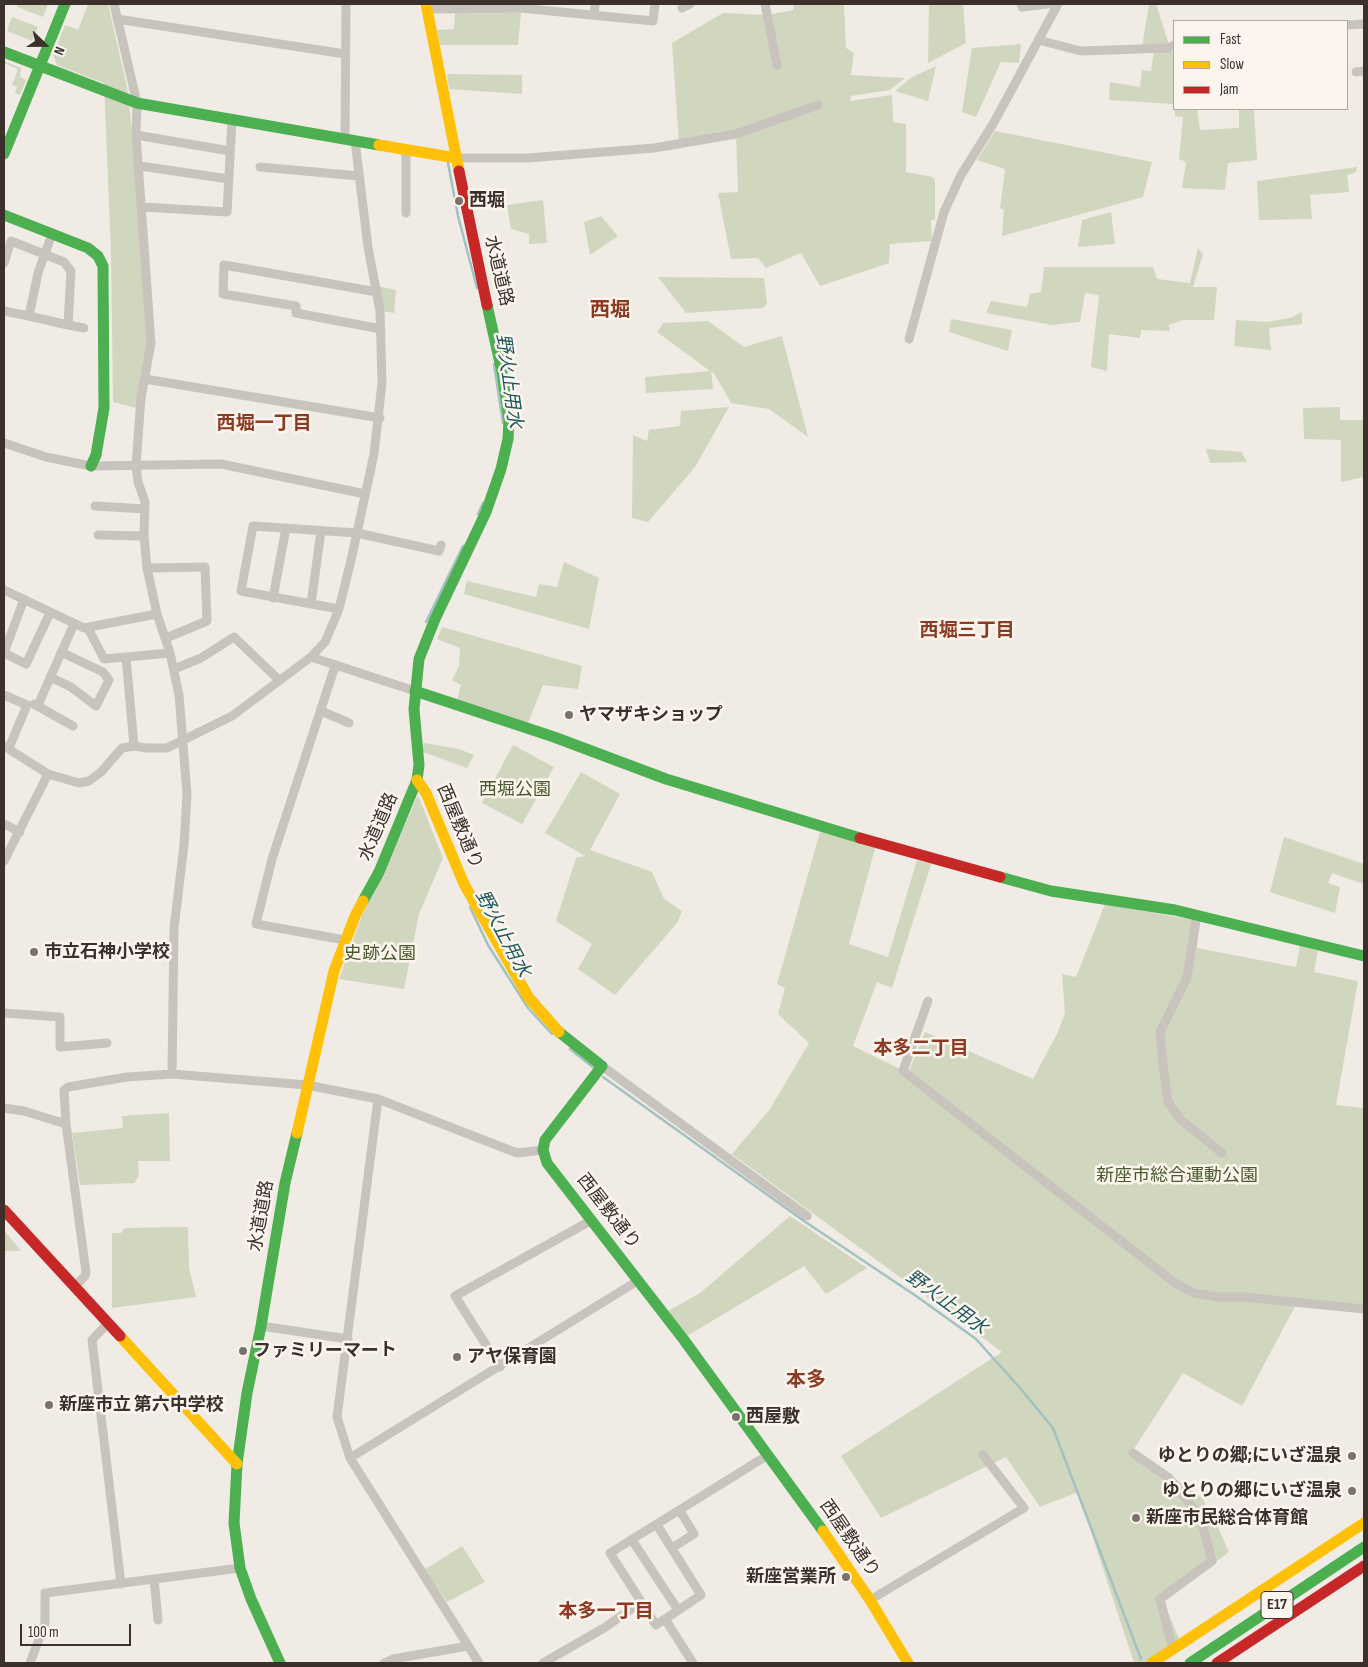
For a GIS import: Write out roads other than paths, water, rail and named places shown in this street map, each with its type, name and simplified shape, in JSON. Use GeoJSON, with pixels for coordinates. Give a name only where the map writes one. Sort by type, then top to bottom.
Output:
{"type":"FeatureCollection","features":[{"type":"Feature","properties":{"kind":"main road"},"geometry":{"type":"LineString","coordinates":[[4,154],[65,4]]}},
{"type":"Feature","properties":{"kind":"main road","name":"水道道路"},"geometry":{"type":"LineString","coordinates":[[280,1663],[251,1599],[240,1568],[234,1523],[237,1464],[247,1393],[261,1326],[285,1183],[334,971],[361,903],[382,864],[417,780],[419,765],[414,726],[415,691],[423,646],[482,520],[501,469],[508,440],[509,420],[505,386],[456,158],[427,6]]}},
{"type":"Feature","properties":{"kind":"main road"},"geometry":{"type":"LineString","coordinates":[[4,52],[137,103],[456,158]]}},
{"type":"Feature","properties":{"kind":"main road"},"geometry":{"type":"LineString","coordinates":[[4,215],[88,248],[98,256],[104,266],[104,408],[96,456],[91,466]]}},
{"type":"Feature","properties":{"kind":"main road"},"geometry":{"type":"LineString","coordinates":[[415,691],[554,737],[666,779],[815,825],[1051,891],[1197,915],[1364,956]]}},
{"type":"Feature","properties":{"kind":"main road","name":"西屋敷通り"},"geometry":{"type":"LineString","coordinates":[[417,780],[426,793],[464,884],[529,998],[555,1029],[602,1066]]}},
{"type":"Feature","properties":{"kind":"main road"},"geometry":{"type":"LineString","coordinates":[[543,1150],[543,1145],[551,1132],[602,1066]]}},
{"type":"Feature","properties":{"kind":"main road","name":"西屋敷通り"},"geometry":{"type":"LineString","coordinates":[[543,1150],[547,1162],[639,1280],[768,1455],[870,1600],[908,1663]]}},
{"type":"Feature","properties":{"kind":"main road"},"geometry":{"type":"LineString","coordinates":[[4,1210],[237,1464]]}},
{"type":"Feature","properties":{"kind":"main road"},"geometry":{"type":"LineString","coordinates":[[1152,1663],[1364,1523]]}},
{"type":"Feature","properties":{"kind":"main road","name":"E17"},"geometry":{"type":"LineString","coordinates":[[1190,1663],[1364,1547]]}},
{"type":"Feature","properties":{"kind":"main road","name":"E17"},"geometry":{"type":"LineString","coordinates":[[1218,1663],[1364,1566]]}},
{"type":"Feature","properties":{"kind":"street"},"geometry":{"type":"LineString","coordinates":[[114,4],[137,103],[136,135],[143,207],[151,343],[145,379],[136,466],[145,509],[146,568],[157,614],[170,653],[179,695],[181,741],[187,794],[184,845],[174,928],[172,1074]]}},
{"type":"Feature","properties":{"kind":"street"},"geometry":{"type":"LineString","coordinates":[[27,705],[7,747],[48,774],[79,783],[89,781],[101,772],[122,748],[134,746],[167,748],[232,716],[311,657],[325,642],[339,609],[357,533],[380,418],[382,383],[381,329],[377,292],[359,176],[350,140],[345,54],[346,4]]}},
{"type":"Feature","properties":{"kind":"street"},"geometry":{"type":"LineString","coordinates":[[594,15],[595,4]]}},
{"type":"Feature","properties":{"kind":"street"},"geometry":{"type":"LineString","coordinates":[[427,6],[520,8],[653,21],[655,4]]}},
{"type":"Feature","properties":{"kind":"street"},"geometry":{"type":"LineString","coordinates":[[765,4],[777,65]]}},
{"type":"Feature","properties":{"kind":"street"},"geometry":{"type":"LineString","coordinates":[[1021,4],[1022,7],[1048,4]]}},
{"type":"Feature","properties":{"kind":"street"},"geometry":{"type":"LineString","coordinates":[[909,339],[944,212],[961,175],[993,124],[1058,4]]}},
{"type":"Feature","properties":{"kind":"street"},"geometry":{"type":"LineString","coordinates":[[117,18],[345,54]]}},
{"type":"Feature","properties":{"kind":"street"},"geometry":{"type":"LineString","coordinates":[[1348,25],[1364,24]]}},
{"type":"Feature","properties":{"kind":"street"},"geometry":{"type":"LineString","coordinates":[[1038,40],[1081,52],[1168,48],[1173,45]]}},
{"type":"Feature","properties":{"kind":"street"},"geometry":{"type":"LineString","coordinates":[[456,158],[528,158],[654,148],[736,134],[818,105]]}},
{"type":"Feature","properties":{"kind":"street"},"geometry":{"type":"LineString","coordinates":[[143,207],[227,212],[232,120]]}},
{"type":"Feature","properties":{"kind":"street"},"geometry":{"type":"LineString","coordinates":[[136,135],[230,151]]}},
{"type":"Feature","properties":{"kind":"street"},"geometry":{"type":"LineString","coordinates":[[406,150],[406,213]]}},
{"type":"Feature","properties":{"kind":"street"},"geometry":{"type":"LineString","coordinates":[[140,166],[228,179]]}},
{"type":"Feature","properties":{"kind":"street"},"geometry":{"type":"LineString","coordinates":[[260,167],[359,176]]}},
{"type":"Feature","properties":{"kind":"street"},"geometry":{"type":"LineString","coordinates":[[29,316],[38,272],[52,234]]}},
{"type":"Feature","properties":{"kind":"street"},"geometry":{"type":"LineString","coordinates":[[4,263],[7,239],[64,262],[71,271],[68,325]]}},
{"type":"Feature","properties":{"kind":"street"},"geometry":{"type":"LineString","coordinates":[[377,292],[224,265],[223,294],[296,306],[296,313],[381,329]]}},
{"type":"Feature","properties":{"kind":"street"},"geometry":{"type":"LineString","coordinates":[[4,311],[84,328]]}},
{"type":"Feature","properties":{"kind":"street"},"geometry":{"type":"LineString","coordinates":[[145,379],[380,418]]}},
{"type":"Feature","properties":{"kind":"street"},"geometry":{"type":"LineString","coordinates":[[4,443],[46,457],[91,466],[221,464],[365,494]]}},
{"type":"Feature","properties":{"kind":"street"},"geometry":{"type":"LineString","coordinates":[[95,506],[145,509]]}},
{"type":"Feature","properties":{"kind":"street"},"geometry":{"type":"LineString","coordinates":[[339,609],[241,591],[253,526],[357,533],[439,551],[441,545]]}},
{"type":"Feature","properties":{"kind":"street"},"geometry":{"type":"LineString","coordinates":[[273,598],[286,528]]}},
{"type":"Feature","properties":{"kind":"street"},"geometry":{"type":"LineString","coordinates":[[311,604],[321,531]]}},
{"type":"Feature","properties":{"kind":"street"},"geometry":{"type":"LineString","coordinates":[[98,535],[144,536]]}},
{"type":"Feature","properties":{"kind":"street"},"geometry":{"type":"LineString","coordinates":[[146,568],[205,567],[207,621],[166,638]]}},
{"type":"Feature","properties":{"kind":"street"},"geometry":{"type":"LineString","coordinates":[[4,590],[74,624],[88,628],[157,614]]}},
{"type":"Feature","properties":{"kind":"street"},"geometry":{"type":"LineString","coordinates":[[24,600],[4,652],[26,664],[50,613]]}},
{"type":"Feature","properties":{"kind":"street"},"geometry":{"type":"LineString","coordinates":[[38,705],[74,624]]}},
{"type":"Feature","properties":{"kind":"street"},"geometry":{"type":"LineString","coordinates":[[88,628],[104,658],[170,653]]}},
{"type":"Feature","properties":{"kind":"street"},"geometry":{"type":"LineString","coordinates":[[174,669],[200,658],[234,637],[279,680]]}},
{"type":"Feature","properties":{"kind":"street"},"geometry":{"type":"LineString","coordinates":[[50,678],[71,687],[96,706],[108,680],[103,672],[61,652]]}},
{"type":"Feature","properties":{"kind":"street"},"geometry":{"type":"LineString","coordinates":[[126,657],[134,746]]}},
{"type":"Feature","properties":{"kind":"street"},"geometry":{"type":"LineString","coordinates":[[311,657],[415,691]]}},
{"type":"Feature","properties":{"kind":"street"},"geometry":{"type":"LineString","coordinates":[[335,666],[272,859],[256,924],[345,940]]}},
{"type":"Feature","properties":{"kind":"street"},"geometry":{"type":"LineString","coordinates":[[4,695],[27,705],[30,703],[38,705],[73,726]]}},
{"type":"Feature","properties":{"kind":"street"},"geometry":{"type":"LineString","coordinates":[[321,711],[349,723]]}},
{"type":"Feature","properties":{"kind":"street"},"geometry":{"type":"LineString","coordinates":[[4,861],[48,774]]}},
{"type":"Feature","properties":{"kind":"street"},"geometry":{"type":"LineString","coordinates":[[4,824],[20,832]]}},
{"type":"Feature","properties":{"kind":"street"},"geometry":{"type":"LineString","coordinates":[[1197,915],[1187,977],[1160,1032],[1164,1073],[1168,1102],[1172,1108],[1181,1120],[1222,1154]]}},
{"type":"Feature","properties":{"kind":"street"},"geometry":{"type":"LineString","coordinates":[[928,1001],[903,1071],[1175,1283],[1194,1293],[1218,1297],[1244,1297],[1364,1309]]}},
{"type":"Feature","properties":{"kind":"street"},"geometry":{"type":"LineString","coordinates":[[4,1014],[60,1017],[60,1047],[107,1043]]}},
{"type":"Feature","properties":{"kind":"street"},"geometry":{"type":"LineString","coordinates":[[602,1066],[807,1216]]}},
{"type":"Feature","properties":{"kind":"street"},"geometry":{"type":"LineString","coordinates":[[74,1287],[85,1276],[86,1272],[66,1124],[64,1090],[68,1087],[127,1076],[172,1074],[307,1085],[378,1099],[517,1152],[543,1150]]}},
{"type":"Feature","properties":{"kind":"street"},"geometry":{"type":"LineString","coordinates":[[378,1099],[356,1255],[348,1339],[337,1417],[350,1458],[479,1663]]}},
{"type":"Feature","properties":{"kind":"street"},"geometry":{"type":"LineString","coordinates":[[4,1108],[24,1111],[66,1124]]}},
{"type":"Feature","properties":{"kind":"street"},"geometry":{"type":"LineString","coordinates":[[500,1367],[455,1296],[592,1220]]}},
{"type":"Feature","properties":{"kind":"street"},"geometry":{"type":"LineString","coordinates":[[350,1458],[639,1280]]}},
{"type":"Feature","properties":{"kind":"street"},"geometry":{"type":"LineString","coordinates":[[108,1324],[92,1340],[122,1584]]}},
{"type":"Feature","properties":{"kind":"street"},"geometry":{"type":"LineString","coordinates":[[261,1326],[348,1339]]}},
{"type":"Feature","properties":{"kind":"street"},"geometry":{"type":"LineString","coordinates":[[1133,1453],[1169,1478],[1200,1516],[1212,1561],[1160,1599],[1173,1650]]}},
{"type":"Feature","properties":{"kind":"street"},"geometry":{"type":"LineString","coordinates":[[657,1525],[701,1595],[656,1626],[610,1554],[768,1455]]}},
{"type":"Feature","properties":{"kind":"street"},"geometry":{"type":"LineString","coordinates":[[870,1600],[1024,1508],[983,1455]]}},
{"type":"Feature","properties":{"kind":"street"},"geometry":{"type":"LineString","coordinates":[[672,1548],[694,1534],[680,1511]]}},
{"type":"Feature","properties":{"kind":"street"},"geometry":{"type":"LineString","coordinates":[[632,1540],[678,1610]]}},
{"type":"Feature","properties":{"kind":"street"},"geometry":{"type":"LineString","coordinates":[[30,1663],[45,1623],[44,1593],[240,1568]]}},
{"type":"Feature","properties":{"kind":"street"},"geometry":{"type":"LineString","coordinates":[[154,1580],[158,1620]]}},
{"type":"Feature","properties":{"kind":"street"},"geometry":{"type":"LineString","coordinates":[[543,1663],[604,1628],[640,1603]]}},
{"type":"Feature","properties":{"kind":"street"},"geometry":{"type":"LineString","coordinates":[[665,1619],[693,1663]]}},
{"type":"Feature","properties":{"kind":"street"},"geometry":{"type":"LineString","coordinates":[[384,1663],[468,1646]]}},
{"type":"Feature","properties":{"kind":"waterway","name":"野火止用水"},"geometry":{"type":"LineString","coordinates":[[448,163],[458,216],[477,288]]}},
{"type":"Feature","properties":{"kind":"waterway","name":"野火止用水"},"geometry":{"type":"LineString","coordinates":[[494,364],[503,423]]}},
{"type":"Feature","properties":{"kind":"waterway","name":"野火止用水"},"geometry":{"type":"LineString","coordinates":[[478,514],[483,503]]}},
{"type":"Feature","properties":{"kind":"waterway","name":"野火止用水"},"geometry":{"type":"LineString","coordinates":[[426,622],[463,546]]}},
{"type":"Feature","properties":{"kind":"waterway","name":"野火止用水"},"geometry":{"type":"LineString","coordinates":[[470,907],[488,945],[528,1008],[552,1034]]}},
{"type":"Feature","properties":{"kind":"waterway","name":"野火止用水"},"geometry":{"type":"LineString","coordinates":[[570,1049],[594,1068]]}},
{"type":"Feature","properties":{"kind":"waterway","name":"野火止用水"},"geometry":{"type":"LineString","coordinates":[[603,1077],[804,1221],[919,1298],[976,1339],[1053,1428],[1141,1659]]}},
{"type":"Feature","properties":{"kind":"place","name":"西堀"},"geometry":{"type":"Point","coordinates":[459,201]}},
{"type":"Feature","properties":{"kind":"place","name":"ヤマザキショップ"},"geometry":{"type":"Point","coordinates":[569,715]}},
{"type":"Feature","properties":{"kind":"place","name":"市立石神小学校"},"geometry":{"type":"Point","coordinates":[34,952]}},
{"type":"Feature","properties":{"kind":"place","name":"ファミリーマート"},"geometry":{"type":"Point","coordinates":[243,1351]}},
{"type":"Feature","properties":{"kind":"place","name":"アヤ保育園"},"geometry":{"type":"Point","coordinates":[457,1357]}},
{"type":"Feature","properties":{"kind":"place","name":"新座市立 第六中学校"},"geometry":{"type":"Point","coordinates":[49,1405]}},
{"type":"Feature","properties":{"kind":"place","name":"西屋敷"},"geometry":{"type":"Point","coordinates":[736,1417]}},
{"type":"Feature","properties":{"kind":"place","name":"ゆとりの郷;にいざ温泉"},"geometry":{"type":"Point","coordinates":[1352,1456]}},
{"type":"Feature","properties":{"kind":"place","name":"ゆとりの郷にいざ温泉"},"geometry":{"type":"Point","coordinates":[1352,1491]}},
{"type":"Feature","properties":{"kind":"place","name":"新座市民総合体育館"},"geometry":{"type":"Point","coordinates":[1136,1518]}},
{"type":"Feature","properties":{"kind":"place","name":"新座営業所"},"geometry":{"type":"Point","coordinates":[846,1577]}},
{"type":"Feature","properties":{"kind":"district","name":"西堀"},"geometry":{"type":"Point","coordinates":[610,311]}},
{"type":"Feature","properties":{"kind":"district","name":"西堀一丁目"},"geometry":{"type":"Point","coordinates":[264,424]}},
{"type":"Feature","properties":{"kind":"district","name":"西堀三丁目"},"geometry":{"type":"Point","coordinates":[967,631]}},
{"type":"Feature","properties":{"kind":"district","name":"本多二丁目"},"geometry":{"type":"Point","coordinates":[921,1049]}},
{"type":"Feature","properties":{"kind":"district","name":"本多"},"geometry":{"type":"Point","coordinates":[806,1381]}},
{"type":"Feature","properties":{"kind":"district","name":"本多一丁目"},"geometry":{"type":"Point","coordinates":[606,1612]}},
{"type":"Feature","properties":{"kind":"park label","name":"西堀公園"},"geometry":{"type":"Point","coordinates":[515,790]}},
{"type":"Feature","properties":{"kind":"park label","name":"史跡公園"},"geometry":{"type":"Point","coordinates":[380,954]}},
{"type":"Feature","properties":{"kind":"park label","name":"新座市総合運動公園"},"geometry":{"type":"Point","coordinates":[1177,1176]}}]}
